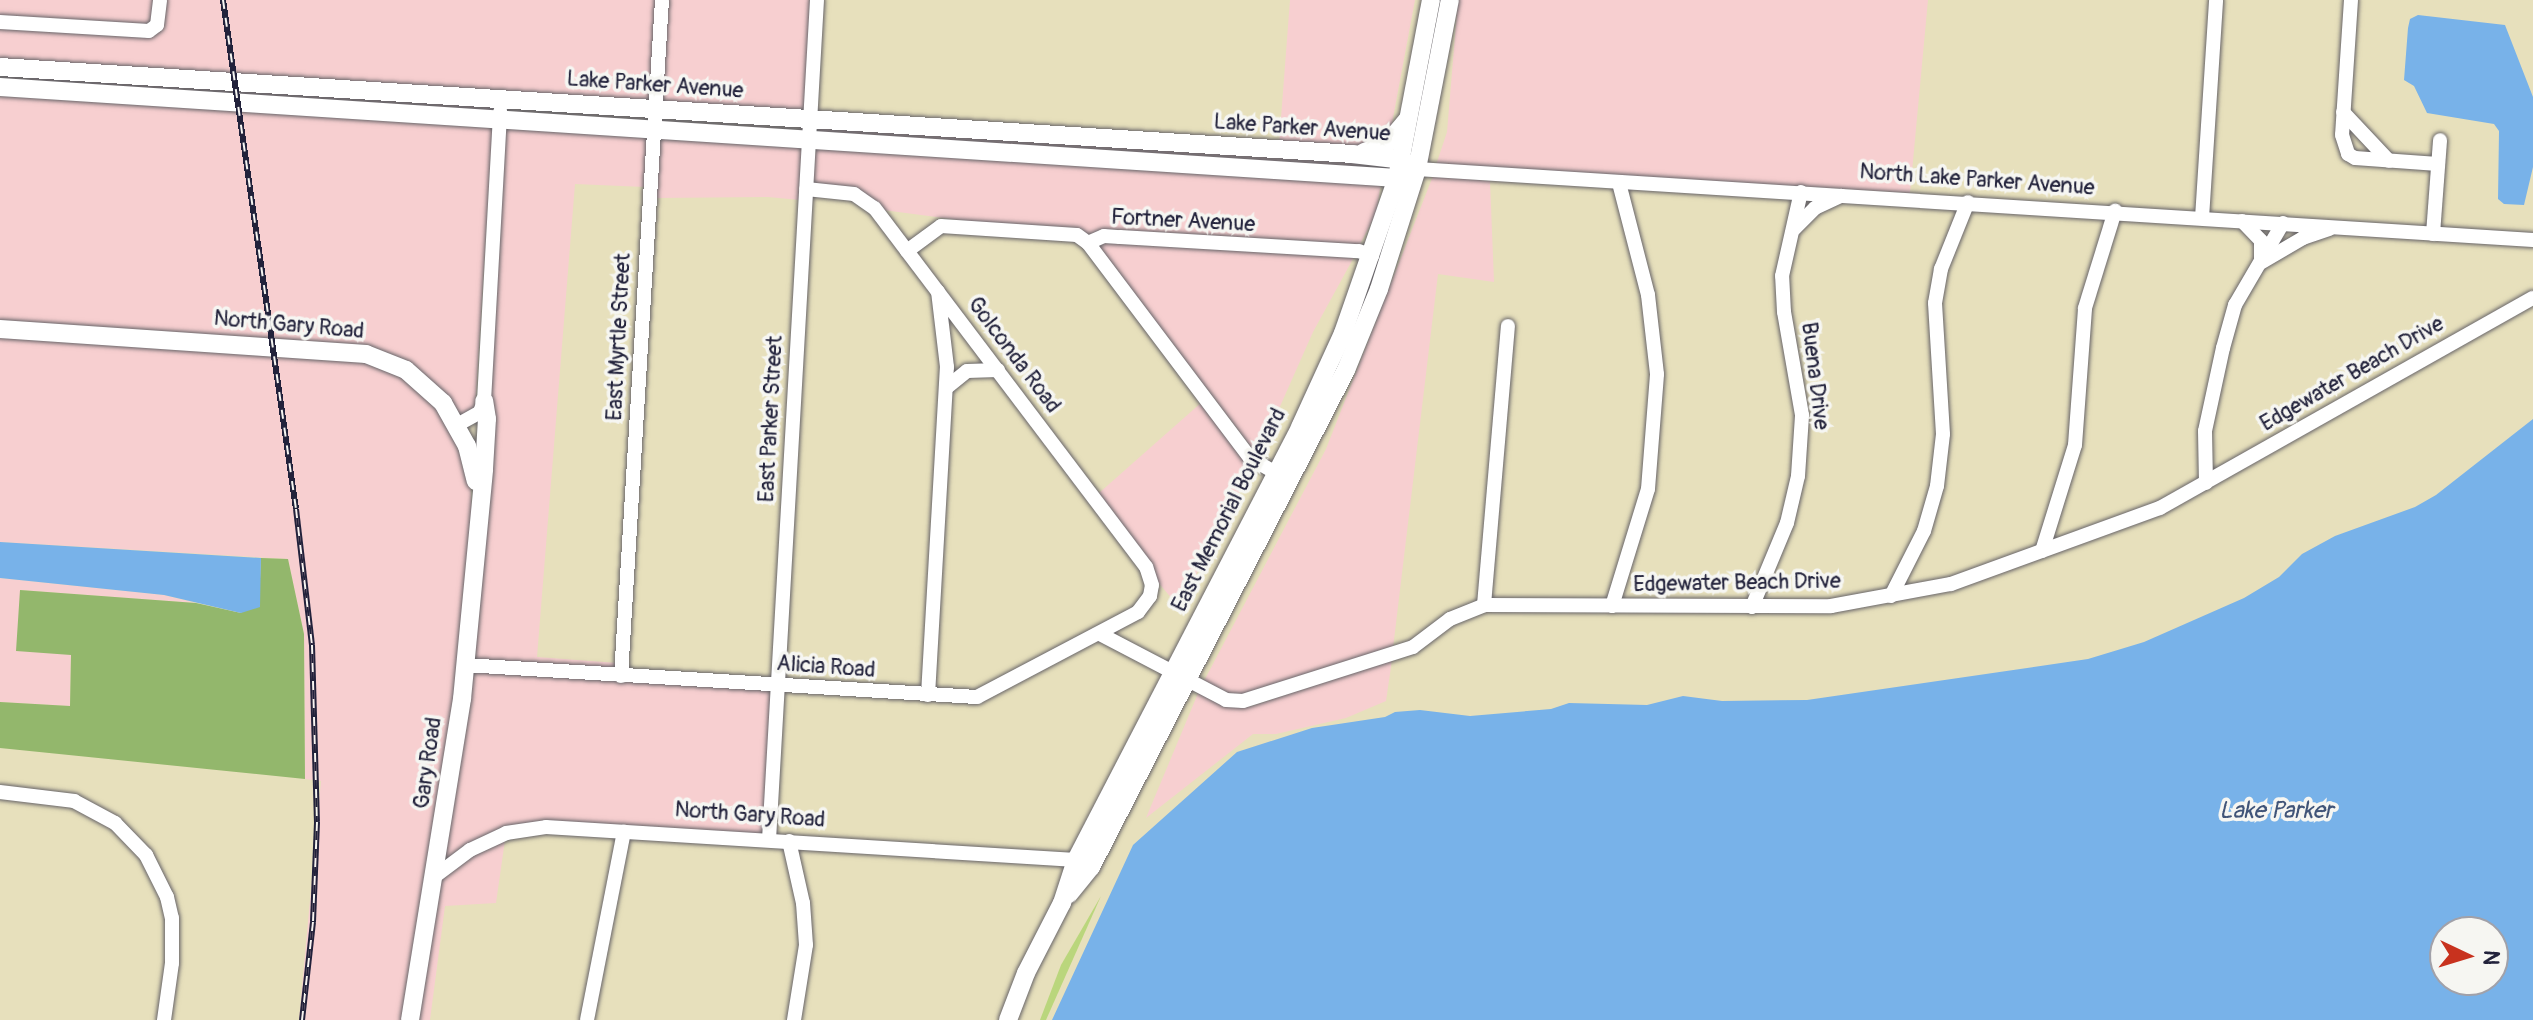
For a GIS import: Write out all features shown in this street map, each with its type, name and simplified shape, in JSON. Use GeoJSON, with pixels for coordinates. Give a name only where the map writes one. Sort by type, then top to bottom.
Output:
{"type":"FeatureCollection","features":[{"type":"Feature","properties":{"kind":"main road","name":"East Memorial Boulevard"},"geometry":{"type":"LineString","coordinates":[[1008,1020],[1026,973],[1066,897],[1091,867],[1328,366],[1405,169],[1431,0]]}},
{"type":"Feature","properties":{"kind":"main road","name":"East Memorial Boulevard"},"geometry":{"type":"LineString","coordinates":[[1066,897],[1076,860],[1182,675],[1342,379],[1379,289],[1405,169],[1450,0]]}},
{"type":"Feature","properties":{"kind":"main road","name":"Lake Parker Avenue"},"geometry":{"type":"LineString","coordinates":[[0,67],[1352,154],[1405,169]]}},
{"type":"Feature","properties":{"kind":"main road"},"geometry":{"type":"LineString","coordinates":[[0,75],[21,77],[42,69]]}},
{"type":"Feature","properties":{"kind":"main road","name":"Lake Parker Avenue"},"geometry":{"type":"LineString","coordinates":[[0,87],[811,140],[1405,169]]}},
{"type":"Feature","properties":{"kind":"main road"},"geometry":{"type":"LineString","coordinates":[[1352,154],[1386,145],[1400,133],[1412,113]]}},
{"type":"Feature","properties":{"kind":"main road","name":"North Gary Road"},"geometry":{"type":"LineString","coordinates":[[0,329],[355,352],[390,363],[414,375],[443,403],[457,425],[475,468],[478,511]]}},
{"type":"Feature","properties":{"kind":"main road"},"geometry":{"type":"LineString","coordinates":[[478,511],[487,419],[484,401]]}},
{"type":"Feature","properties":{"kind":"main road","name":"Gary Road"},"geometry":{"type":"LineString","coordinates":[[410,1020],[465,665],[478,511]]}},
{"type":"Feature","properties":{"kind":"street"},"geometry":{"type":"LineString","coordinates":[[0,22],[149,31],[157,25],[160,0]]}},
{"type":"Feature","properties":{"kind":"street","name":"East Myrtle Street"},"geometry":{"type":"LineString","coordinates":[[621,676],[662,0]]}},
{"type":"Feature","properties":{"kind":"street","name":"East Parker Street"},"geometry":{"type":"LineString","coordinates":[[769,840],[817,0]]}},
{"type":"Feature","properties":{"kind":"street"},"geometry":{"type":"LineString","coordinates":[[2202,218],[2216,0]]}},
{"type":"Feature","properties":{"kind":"street"},"geometry":{"type":"LineString","coordinates":[[2351,0],[2342,135],[2348,154],[2355,158],[2438,164]]}},
{"type":"Feature","properties":{"kind":"street"},"geometry":{"type":"LineString","coordinates":[[457,425],[480,412],[484,401],[501,99]]}},
{"type":"Feature","properties":{"kind":"street"},"geometry":{"type":"LineString","coordinates":[[2343,112],[2389,161]]}},
{"type":"Feature","properties":{"kind":"street"},"geometry":{"type":"LineString","coordinates":[[2433,234],[2440,140]]}},
{"type":"Feature","properties":{"kind":"street","name":"North Lake Parker Avenue"},"geometry":{"type":"LineString","coordinates":[[1405,169],[1846,194],[2533,240]]}},
{"type":"Feature","properties":{"kind":"street"},"geometry":{"type":"LineString","coordinates":[[1612,606],[1648,489],[1657,374],[1648,295],[1619,183]]}},
{"type":"Feature","properties":{"kind":"street","name":"Golconda Road"},"geometry":{"type":"LineString","coordinates":[[806,189],[854,194],[865,200],[938,291],[1146,567],[1151,591]]}},
{"type":"Feature","properties":{"kind":"street"},"geometry":{"type":"LineString","coordinates":[[1772,191],[1788,208],[1793,229]]}},
{"type":"Feature","properties":{"kind":"street","name":"Buena Drive"},"geometry":{"type":"LineString","coordinates":[[1752,607],[1787,523],[1801,454],[1802,415],[1783,294],[1785,255],[1801,192]]}},
{"type":"Feature","properties":{"kind":"street"},"geometry":{"type":"LineString","coordinates":[[1793,229],[1815,208],[1846,194]]}},
{"type":"Feature","properties":{"kind":"street"},"geometry":{"type":"LineString","coordinates":[[1891,596],[1924,531],[1937,486],[1943,434],[1935,303],[1941,269],[1968,202]]}},
{"type":"Feature","properties":{"kind":"street"},"geometry":{"type":"LineString","coordinates":[[2042,551],[2075,445],[2085,308],[2115,211]]}},
{"type":"Feature","properties":{"kind":"street"},"geometry":{"type":"LineString","coordinates":[[2242,221],[2261,241],[2261,262]]}},
{"type":"Feature","properties":{"kind":"street"},"geometry":{"type":"LineString","coordinates":[[2206,483],[2203,451],[2213,387],[2235,305],[2283,223]]}},
{"type":"Feature","properties":{"kind":"street","name":"Fortner Avenue"},"geometry":{"type":"LineString","coordinates":[[907,251],[935,229],[947,226],[1066,233],[1077,235],[1088,243],[1104,236],[1359,251],[1372,256]]}},
{"type":"Feature","properties":{"kind":"street"},"geometry":{"type":"LineString","coordinates":[[2261,262],[2303,238],[2334,227]]}},
{"type":"Feature","properties":{"kind":"street"},"geometry":{"type":"LineString","coordinates":[[1088,243],[1250,458],[1276,473]]}},
{"type":"Feature","properties":{"kind":"street"},"geometry":{"type":"LineString","coordinates":[[928,695],[946,388],[938,291]]}},
{"type":"Feature","properties":{"kind":"street","name":"Edgewater Beach Drive"},"geometry":{"type":"LineString","coordinates":[[1100,634],[1226,700],[1251,701],[1413,647],[1450,619],[1484,605],[1831,606],[1951,584],[2160,508],[2533,298]]}},
{"type":"Feature","properties":{"kind":"street"},"geometry":{"type":"LineString","coordinates":[[1484,605],[1508,326]]}},
{"type":"Feature","properties":{"kind":"street"},"geometry":{"type":"LineString","coordinates":[[946,388],[967,371],[998,370]]}},
{"type":"Feature","properties":{"kind":"street","name":"Alicia Road"},"geometry":{"type":"LineString","coordinates":[[465,665],[963,699],[991,692],[1100,634],[1138,612],[1151,591]]}},
{"type":"Feature","properties":{"kind":"street"},"geometry":{"type":"LineString","coordinates":[[0,792],[74,801],[115,823],[146,855],[167,897],[172,918],[172,963],[164,1020]]}},
{"type":"Feature","properties":{"kind":"street","name":"North Gary Road"},"geometry":{"type":"LineString","coordinates":[[434,877],[470,850],[506,833],[546,827],[1076,860]]}},
{"type":"Feature","properties":{"kind":"street"},"geometry":{"type":"LineString","coordinates":[[587,1020],[624,832]]}},
{"type":"Feature","properties":{"kind":"street"},"geometry":{"type":"LineString","coordinates":[[789,841],[803,903],[806,945],[794,1020]]}},
{"type":"Feature","properties":{"kind":"shaded area"},"geometry":{"type":"Polygon","coordinates":[[[0,0],[154,0],[152,22],[147,26],[0,17],[0,0]]]}},
{"type":"Feature","properties":{"kind":"shaded area"},"geometry":{"type":"Polygon","coordinates":[[[167,0],[656,0],[649,103],[0,61],[0,28],[149,37],[167,0]]]}},
{"type":"Feature","properties":{"kind":"shaded area"},"geometry":{"type":"Polygon","coordinates":[[[668,0],[811,0],[805,114],[661,104],[668,0]]]}},
{"type":"Feature","properties":{"kind":"shaded area"},"geometry":{"type":"Polygon","coordinates":[[[1290,0],[1415,0],[1390,134],[1352,149],[1279,144],[1290,0]]]}},
{"type":"Feature","properties":{"kind":"shaded area"},"geometry":{"type":"Polygon","coordinates":[[[1458,0],[1928,0],[1910,193],[1436,165],[1447,132],[1458,0]]]}},
{"type":"Feature","properties":{"kind":"shaded area"},"geometry":{"type":"Polygon","coordinates":[[[43,75],[494,104],[494,114],[24,82],[43,75]]]}},
{"type":"Feature","properties":{"kind":"shaded area"},"geometry":{"type":"Polygon","coordinates":[[[0,93],[493,125],[475,409],[460,418],[402,362],[0,323],[0,93]]]}},
{"type":"Feature","properties":{"kind":"shaded area"},"geometry":{"type":"Polygon","coordinates":[[[505,125],[647,134],[645,187],[575,184],[537,657],[617,663],[616,671],[471,660],[505,125]]]}},
{"type":"Feature","properties":{"kind":"shaded area"},"geometry":{"type":"Polygon","coordinates":[[[818,125],[1384,164],[1383,172],[817,135],[818,125]]]}},
{"type":"Feature","properties":{"kind":"shaded area"},"geometry":{"type":"Polygon","coordinates":[[[659,135],[804,144],[800,200],[768,197],[655,198],[659,135]]]}},
{"type":"Feature","properties":{"kind":"shaded area"},"geometry":{"type":"Polygon","coordinates":[[[816,145],[1381,183],[1376,214],[1359,246],[1089,237],[883,210],[813,185],[816,145]]]}},
{"type":"Feature","properties":{"kind":"shaded area"},"geometry":{"type":"Polygon","coordinates":[[[1433,176],[1490,181],[1494,282],[1438,274],[1393,648],[1250,696],[1228,694],[1204,681],[1326,449],[1433,176]]]}},
{"type":"Feature","properties":{"kind":"shaded area"},"geometry":{"type":"Polygon","coordinates":[[[1105,242],[1354,257],[1313,332],[1258,456],[1097,245],[1105,242]]]}},
{"type":"Feature","properties":{"kind":"shaded area"},"geometry":{"type":"Polygon","coordinates":[[[0,334],[343,356],[387,367],[431,397],[469,469],[472,511],[456,699],[404,1020],[299,1020],[321,781],[305,779],[304,634],[288,559],[0,542],[0,334]]]}},
{"type":"Feature","properties":{"kind":"shaded area"},"geometry":{"type":"Polygon","coordinates":[[[1202,402],[1253,466],[1179,607],[1157,581],[1099,493],[1202,402]]]}},
{"type":"Feature","properties":{"kind":"shaded area"},"geometry":{"type":"Polygon","coordinates":[[[0,578],[164,595],[196,603],[20,590],[71,654],[70,706],[0,702],[0,578]]]}},
{"type":"Feature","properties":{"kind":"shaded area"},"geometry":{"type":"Polygon","coordinates":[[[1392,660],[1386,701],[1346,718],[1276,734],[1253,734],[1146,818],[1199,691],[1242,707],[1252,706],[1392,660]]]}},
{"type":"Feature","properties":{"kind":"shaded area"},"geometry":{"type":"Polygon","coordinates":[[[470,671],[771,691],[763,834],[546,822],[442,864],[470,671]]]}},
{"type":"Feature","properties":{"kind":"shaded area"},"geometry":{"type":"Polygon","coordinates":[[[505,840],[496,903],[445,906],[430,1020],[416,1020],[439,880],[474,854],[505,840]]]}},
{"type":"Feature","properties":{"kind":"green space"},"geometry":{"type":"Polygon","coordinates":[[[261,558],[288,559],[304,634],[305,779],[0,748],[0,702],[70,706],[71,655],[16,651],[20,590],[196,603],[241,613],[260,579],[261,558]]]}},
{"type":"Feature","properties":{"kind":"green space"},"geometry":{"type":"Polygon","coordinates":[[[1101,896],[1046,1020],[1040,1020],[1061,965],[1101,896]]]}},
{"type":"Feature","properties":{"kind":"water"},"geometry":{"type":"Polygon","coordinates":[[[2418,15],[2505,25],[2533,97],[2533,167],[2524,205],[2504,204],[2498,199],[2499,131],[2494,124],[2427,113],[2414,86],[2404,80],[2408,28],[2410,19],[2418,15]]]}},
{"type":"Feature","properties":{"kind":"water","name":"Lake Parker"},"geometry":{"type":"Polygon","coordinates":[[[2533,419],[2533,1020],[1052,1020],[1133,845],[1237,752],[1312,728],[1385,717],[1395,712],[1420,710],[1470,716],[1551,709],[1569,703],[1647,705],[1683,696],[1722,701],[1807,700],[2088,659],[2144,642],[2244,598],[2279,577],[2302,554],[2335,536],[2415,507],[2436,495],[2533,419]]]}},
{"type":"Feature","properties":{"kind":"water"},"geometry":{"type":"Polygon","coordinates":[[[0,542],[261,558],[260,607],[241,613],[164,595],[0,578],[0,542]]]}},
{"type":"Feature","properties":{"kind":"railway"},"geometry":{"type":"LineString","coordinates":[[223,0],[296,509],[312,645],[317,822],[313,922],[302,1020]]}}]}
